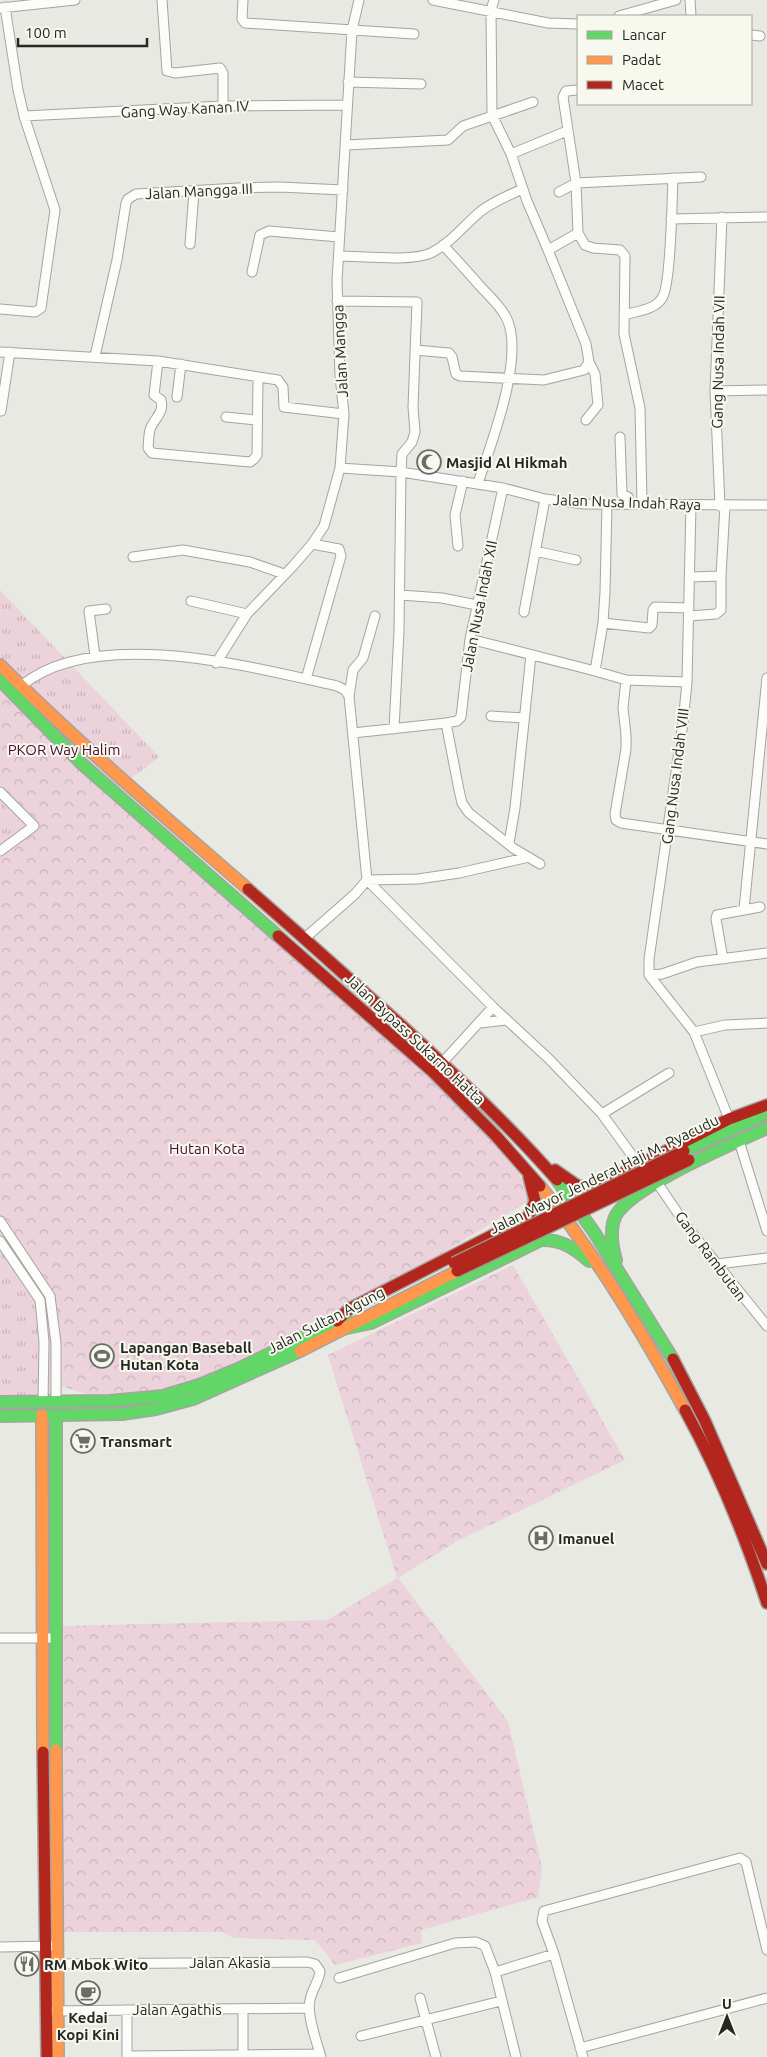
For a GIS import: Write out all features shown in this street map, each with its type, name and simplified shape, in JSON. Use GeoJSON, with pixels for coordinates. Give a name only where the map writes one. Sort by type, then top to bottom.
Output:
{"type":"FeatureCollection","features":[{"type":"Feature","properties":{"kind":"main road","name":"Jalan Bypass Sukarno Hatta"},"geometry":{"type":"LineString","coordinates":[[0,665],[131,788],[305,938],[442,1062],[534,1154],[573,1202],[665,1345],[693,1398],[746,1512],[767,1564]]}},
{"type":"Feature","properties":{"kind":"main road","name":"Jalan Bypass Sukarno Hatta"},"geometry":{"type":"LineString","coordinates":[[0,680],[81,763],[432,1071],[482,1121],[556,1205],[653,1352],[686,1409],[736,1518],[767,1603]]}},
{"type":"Feature","properties":{"kind":"main road"},"geometry":{"type":"LineString","coordinates":[[327,978],[338,968]]}},
{"type":"Feature","properties":{"kind":"main road"},"geometry":{"type":"LineString","coordinates":[[534,1154],[578,1186],[589,1187],[639,1165],[729,1119],[767,1105]]}},
{"type":"Feature","properties":{"kind":"main road","name":"Jalan Mayor Jenderal Haji M. Ryacudu"},"geometry":{"type":"LineString","coordinates":[[456,1267],[686,1156],[767,1113]]}},
{"type":"Feature","properties":{"kind":"main road","name":"Jalan Mayor Jenderal Haji M. Ryacudu"},"geometry":{"type":"LineString","coordinates":[[686,1156],[767,1122]]}},
{"type":"Feature","properties":{"kind":"main road"},"geometry":{"type":"LineString","coordinates":[[598,1184],[592,1192],[591,1199],[596,1205],[603,1208],[614,1206],[767,1128]]}},
{"type":"Feature","properties":{"kind":"main road"},"geometry":{"type":"LineString","coordinates":[[526,1169],[535,1197],[533,1209],[528,1217]]}},
{"type":"Feature","properties":{"kind":"main road"},"geometry":{"type":"LineString","coordinates":[[621,1274],[612,1241],[614,1221],[624,1206],[641,1193]]}},
{"type":"Feature","properties":{"kind":"main road"},"geometry":{"type":"LineString","coordinates":[[339,1325],[350,1310],[528,1217],[543,1212],[551,1218],[552,1227],[542,1240]]}},
{"type":"Feature","properties":{"kind":"main road"},"geometry":{"type":"LineString","coordinates":[[339,1325],[371,1323],[542,1240],[556,1240],[569,1245],[602,1272]]}},
{"type":"Feature","properties":{"kind":"main road","name":"Jalan Sultan Agung"},"geometry":{"type":"LineString","coordinates":[[0,1416],[122,1414],[156,1409],[193,1399],[245,1377],[339,1325],[456,1267]]}},
{"type":"Feature","properties":{"kind":"main road","name":"Jalan Sultan Agung"},"geometry":{"type":"LineString","coordinates":[[0,1402],[110,1401],[163,1396],[199,1385],[339,1325]]}},
{"type":"Feature","properties":{"kind":"main road"},"geometry":{"type":"LineString","coordinates":[[42,1415],[42,1639],[51,1946]]}},
{"type":"Feature","properties":{"kind":"main road"},"geometry":{"type":"LineString","coordinates":[[56,1415],[56,1638],[51,1964],[52,2011],[58,2057]]}},
{"type":"Feature","properties":{"kind":"main road"},"geometry":{"type":"LineString","coordinates":[[47,2057],[52,2011]]}},
{"type":"Feature","properties":{"kind":"street"},"geometry":{"type":"LineString","coordinates":[[0,309],[36,312],[41,308],[54,220],[54,204],[24,116],[2,7],[75,0]]}},
{"type":"Feature","properties":{"kind":"street"},"geometry":{"type":"LineString","coordinates":[[162,0],[167,70],[169,73],[220,68],[223,73],[223,106]]}},
{"type":"Feature","properties":{"kind":"street"},"geometry":{"type":"LineString","coordinates":[[242,0],[242,19],[245,23],[414,34]]}},
{"type":"Feature","properties":{"kind":"street","name":"Jalan Mangga"},"geometry":{"type":"LineString","coordinates":[[216,663],[247,614],[312,544],[324,526],[340,468],[344,414],[337,301],[339,237],[352,30],[359,0]]}},
{"type":"Feature","properties":{"kind":"street"},"geometry":{"type":"LineString","coordinates":[[433,0],[491,10],[548,23],[577,24]]}},
{"type":"Feature","properties":{"kind":"street"},"geometry":{"type":"LineString","coordinates":[[494,0],[491,10],[492,115],[510,154],[522,189],[586,344],[589,362],[595,374],[598,405],[586,420]]}},
{"type":"Feature","properties":{"kind":"street"},"geometry":{"type":"LineString","coordinates":[[623,15],[676,0]]}},
{"type":"Feature","properties":{"kind":"street"},"geometry":{"type":"LineString","coordinates":[[690,0],[691,15]]}},
{"type":"Feature","properties":{"kind":"street"},"geometry":{"type":"LineString","coordinates":[[348,82],[421,84]]}},
{"type":"Feature","properties":{"kind":"street"},"geometry":{"type":"LineString","coordinates":[[577,90],[566,91],[564,94],[567,131],[576,183],[578,233],[585,245],[622,251],[625,256],[624,334],[640,408],[642,503]]}},
{"type":"Feature","properties":{"kind":"street"},"geometry":{"type":"LineString","coordinates":[[346,145],[448,140],[463,126],[533,102]]}},
{"type":"Feature","properties":{"kind":"street","name":"Gang Way Kanan IV"},"geometry":{"type":"LineString","coordinates":[[24,116],[223,106],[346,104]]}},
{"type":"Feature","properties":{"kind":"street"},"geometry":{"type":"LineString","coordinates":[[510,154],[567,131]]}},
{"type":"Feature","properties":{"kind":"street"},"geometry":{"type":"LineString","coordinates":[[559,192],[576,183],[700,177]]}},
{"type":"Feature","properties":{"kind":"street"},"geometry":{"type":"LineString","coordinates":[[624,315],[655,306],[663,298],[669,250],[674,178]]}},
{"type":"Feature","properties":{"kind":"street","name":"Jalan Mangga III"},"geometry":{"type":"LineString","coordinates":[[95,356],[117,260],[128,199],[136,194],[238,188],[280,187],[343,190]]}},
{"type":"Feature","properties":{"kind":"street"},"geometry":{"type":"LineString","coordinates":[[339,256],[418,256],[431,253],[481,211],[522,189]]}},
{"type":"Feature","properties":{"kind":"street"},"geometry":{"type":"LineString","coordinates":[[190,244],[194,192]]}},
{"type":"Feature","properties":{"kind":"street","name":"Gang Nusa Indah VII"},"geometry":{"type":"LineString","coordinates":[[722,217],[715,391],[723,506]]}},
{"type":"Feature","properties":{"kind":"street"},"geometry":{"type":"LineString","coordinates":[[671,219],[767,217]]}},
{"type":"Feature","properties":{"kind":"street"},"geometry":{"type":"LineString","coordinates":[[252,272],[262,233],[269,231],[339,237]]}},
{"type":"Feature","properties":{"kind":"street"},"geometry":{"type":"LineString","coordinates":[[548,250],[578,233]]}},
{"type":"Feature","properties":{"kind":"street"},"geometry":{"type":"LineString","coordinates":[[443,244],[505,315],[509,323],[511,342],[509,378],[499,420],[478,484]]}},
{"type":"Feature","properties":{"kind":"street"},"geometry":{"type":"LineString","coordinates":[[337,301],[417,302],[413,407],[415,432],[412,442],[402,454],[401,472],[400,594],[394,729]]}},
{"type":"Feature","properties":{"kind":"street"},"geometry":{"type":"LineString","coordinates":[[415,350],[447,352],[451,354],[455,371],[460,376],[544,380],[584,370],[589,362]]}},
{"type":"Feature","properties":{"kind":"street"},"geometry":{"type":"LineString","coordinates":[[0,352],[158,361],[278,380],[282,382],[284,407],[344,414]]}},
{"type":"Feature","properties":{"kind":"street"},"geometry":{"type":"LineString","coordinates":[[1,411],[10,352]]}},
{"type":"Feature","properties":{"kind":"street"},"geometry":{"type":"LineString","coordinates":[[158,361],[154,394],[162,405],[158,419],[151,427],[148,451],[152,453],[250,462],[257,455],[258,378]]}},
{"type":"Feature","properties":{"kind":"street"},"geometry":{"type":"LineString","coordinates":[[177,397],[180,364]]}},
{"type":"Feature","properties":{"kind":"street"},"geometry":{"type":"LineString","coordinates":[[715,391],[767,390]]}},
{"type":"Feature","properties":{"kind":"street"},"geometry":{"type":"LineString","coordinates":[[226,416],[257,420]]}},
{"type":"Feature","properties":{"kind":"street"},"geometry":{"type":"LineString","coordinates":[[620,436],[622,494],[628,497],[628,504]]}},
{"type":"Feature","properties":{"kind":"street","name":"Jalan Nusa Indah Raya"},"geometry":{"type":"LineString","coordinates":[[340,468],[401,472],[463,481],[503,488],[545,500],[584,504],[642,503],[767,506]]}},
{"type":"Feature","properties":{"kind":"street"},"geometry":{"type":"LineString","coordinates":[[458,546],[455,515],[463,481]]}},
{"type":"Feature","properties":{"kind":"street","name":"Jalan Nusa Indah XII"},"geometry":{"type":"LineString","coordinates":[[446,723],[457,721],[462,717],[470,639],[503,488]]}},
{"type":"Feature","properties":{"kind":"street"},"geometry":{"type":"LineString","coordinates":[[524,612],[545,500]]}},
{"type":"Feature","properties":{"kind":"street"},"geometry":{"type":"LineString","coordinates":[[595,671],[603,623],[606,504]]}},
{"type":"Feature","properties":{"kind":"street","name":"Gang Nusa Indah VIII"},"geometry":{"type":"LineString","coordinates":[[649,975],[687,682],[691,505]]}},
{"type":"Feature","properties":{"kind":"street"},"geometry":{"type":"LineString","coordinates":[[603,623],[649,628],[652,625],[655,607],[716,614],[721,610],[723,506]]}},
{"type":"Feature","properties":{"kind":"street"},"geometry":{"type":"LineString","coordinates":[[306,679],[341,556],[339,549],[312,544]]}},
{"type":"Feature","properties":{"kind":"street"},"geometry":{"type":"LineString","coordinates":[[133,557],[183,550],[250,562],[284,574]]}},
{"type":"Feature","properties":{"kind":"street"},"geometry":{"type":"LineString","coordinates":[[536,551],[576,560]]}},
{"type":"Feature","properties":{"kind":"street"},"geometry":{"type":"LineString","coordinates":[[690,576],[721,576]]}},
{"type":"Feature","properties":{"kind":"street"},"geometry":{"type":"LineString","coordinates":[[400,594],[442,598],[477,605]]}},
{"type":"Feature","properties":{"kind":"street"},"geometry":{"type":"LineString","coordinates":[[191,601],[247,614]]}},
{"type":"Feature","properties":{"kind":"street"},"geometry":{"type":"LineString","coordinates":[[95,656],[88,614],[91,610],[106,609]]}},
{"type":"Feature","properties":{"kind":"street"},"geometry":{"type":"LineString","coordinates":[[375,616],[363,658],[353,670],[349,696],[367,880],[506,1020],[549,1059],[602,1114],[639,1165]]}},
{"type":"Feature","properties":{"kind":"street"},"geometry":{"type":"LineString","coordinates":[[470,639],[626,680],[687,682]]}},
{"type":"Feature","properties":{"kind":"street"},"geometry":{"type":"LineString","coordinates":[[21,686],[39,673],[51,668],[95,656],[143,654],[183,657],[256,668],[337,686],[345,690],[349,696]]}},
{"type":"Feature","properties":{"kind":"street"},"geometry":{"type":"LineString","coordinates":[[509,843],[515,808],[531,655]]}},
{"type":"Feature","properties":{"kind":"street"},"geometry":{"type":"LineString","coordinates":[[744,909],[750,842],[764,732],[767,678]]}},
{"type":"Feature","properties":{"kind":"street"},"geometry":{"type":"LineString","coordinates":[[626,680],[623,708],[626,749],[615,814],[616,820],[621,824],[767,844]]}},
{"type":"Feature","properties":{"kind":"street"},"geometry":{"type":"LineString","coordinates":[[491,716],[524,718]]}},
{"type":"Feature","properties":{"kind":"street"},"geometry":{"type":"LineString","coordinates":[[353,733],[446,723],[462,803],[478,822],[540,864]]}},
{"type":"Feature","properties":{"kind":"street"},"geometry":{"type":"LineString","coordinates":[[0,792],[34,826],[0,851]]}},
{"type":"Feature","properties":{"kind":"street"},"geometry":{"type":"LineString","coordinates":[[305,938],[355,894],[367,880],[418,879],[459,873],[529,857]]}},
{"type":"Feature","properties":{"kind":"street"},"geometry":{"type":"LineString","coordinates":[[722,959],[716,917],[719,914],[760,907]]}},
{"type":"Feature","properties":{"kind":"street"},"geometry":{"type":"LineString","coordinates":[[649,975],[662,974],[696,962],[767,953]]}},
{"type":"Feature","properties":{"kind":"street"},"geometry":{"type":"LineString","coordinates":[[649,975],[694,1032],[729,1119]]}},
{"type":"Feature","properties":{"kind":"street"},"geometry":{"type":"LineString","coordinates":[[442,1062],[493,1007]]}},
{"type":"Feature","properties":{"kind":"street"},"geometry":{"type":"LineString","coordinates":[[480,1023],[506,1020]]}},
{"type":"Feature","properties":{"kind":"street"},"geometry":{"type":"LineString","coordinates":[[694,1032],[725,1025],[767,1023]]}},
{"type":"Feature","properties":{"kind":"street"},"geometry":{"type":"LineString","coordinates":[[602,1114],[669,1073]]}},
{"type":"Feature","properties":{"kind":"street"},"geometry":{"type":"LineString","coordinates":[[739,1141],[767,1231]]}},
{"type":"Feature","properties":{"kind":"street","name":"Gang Rambutan"},"geometry":{"type":"LineString","coordinates":[[658,1184],[688,1228],[767,1326]]}},
{"type":"Feature","properties":{"kind":"street"},"geometry":{"type":"LineString","coordinates":[[0,1221],[50,1296],[56,1343],[56,1402]]}},
{"type":"Feature","properties":{"kind":"street"},"geometry":{"type":"LineString","coordinates":[[0,1241],[40,1300],[44,1342],[43,1402]]}},
{"type":"Feature","properties":{"kind":"street"},"geometry":{"type":"LineString","coordinates":[[717,1264],[767,1258]]}},
{"type":"Feature","properties":{"kind":"street"},"geometry":{"type":"LineString","coordinates":[[0,1638],[56,1638]]}},
{"type":"Feature","properties":{"kind":"street"},"geometry":{"type":"LineString","coordinates":[[767,1950],[746,1862],[740,1858],[547,1910],[542,1916],[581,2052],[767,1998]]}},
{"type":"Feature","properties":{"kind":"street"},"geometry":{"type":"LineString","coordinates":[[339,1978],[455,1943],[468,1941],[485,1946],[495,1972],[516,2057]]}},
{"type":"Feature","properties":{"kind":"street"},"geometry":{"type":"LineString","coordinates":[[0,1947],[51,1946]]}},
{"type":"Feature","properties":{"kind":"street"},"geometry":{"type":"LineString","coordinates":[[495,1972],[554,1954]]}},
{"type":"Feature","properties":{"kind":"street","name":"Jalan Akasia"},"geometry":{"type":"LineString","coordinates":[[51,1964],[307,1962],[315,1964],[320,1971],[308,2008]]}},
{"type":"Feature","properties":{"kind":"street"},"geometry":{"type":"LineString","coordinates":[[420,1998],[436,2057]]}},
{"type":"Feature","properties":{"kind":"street"},"geometry":{"type":"LineString","coordinates":[[362,2036],[501,2001]]}},
{"type":"Feature","properties":{"kind":"street"},"geometry":{"type":"LineString","coordinates":[[127,2010],[127,2056],[321,2055],[308,2008]]}},
{"type":"Feature","properties":{"kind":"street","name":"Jalan Agathis"},"geometry":{"type":"LineString","coordinates":[[52,2011],[308,2008]]}},
{"type":"Feature","properties":{"kind":"street"},"geometry":{"type":"LineString","coordinates":[[243,2009],[243,2056]]}},
{"type":"Feature","properties":{"kind":"green space","name":"PKOR Way Halim"},"geometry":{"type":"Polygon","coordinates":[[[0,590],[159,757],[0,879],[0,590]]]}},
{"type":"Feature","properties":{"kind":"green space","name":"Hutan Kota"},"geometry":{"type":"Polygon","coordinates":[[[0,688],[472,1109],[515,1164],[530,1200],[335,1318],[164,1396],[110,1401],[54,1384],[45,1297],[0,1234],[0,849],[26,829],[0,801],[0,688]]]}},
{"type":"Feature","properties":{"kind":"green space"},"geometry":{"type":"Polygon","coordinates":[[[0,1234],[45,1297],[55,1341],[55,1401],[0,1401],[0,1234]]]}},
{"type":"Feature","properties":{"kind":"green space"},"geometry":{"type":"Polygon","coordinates":[[[513,1265],[625,1460],[457,1541],[398,1578],[508,1721],[542,1868],[538,1897],[421,1930],[422,1943],[335,1965],[315,1940],[235,1938],[222,1932],[64,1932],[63,1626],[327,1620],[397,1578],[328,1355],[513,1265]]]}},
{"type":"Feature","properties":{"kind":"traffic: fast"},"geometry":{"type":"LineString","coordinates":[[0,680],[81,763],[278,936]]}},
{"type":"Feature","properties":{"kind":"traffic: fast"},"geometry":{"type":"LineString","coordinates":[[684,1151],[767,1113]]}},
{"type":"Feature","properties":{"kind":"traffic: fast"},"geometry":{"type":"LineString","coordinates":[[616,1260],[612,1243],[612,1226],[616,1215],[626,1203],[642,1191],[686,1166],[767,1128]]}},
{"type":"Feature","properties":{"kind":"traffic: fast"},"geometry":{"type":"LineString","coordinates":[[557,1180],[594,1232],[673,1359]]}},
{"type":"Feature","properties":{"kind":"traffic: fast"},"geometry":{"type":"LineString","coordinates":[[342,1329],[371,1323],[541,1240],[555,1241],[567,1245],[589,1261]]}},
{"type":"Feature","properties":{"kind":"traffic: fast"},"geometry":{"type":"LineString","coordinates":[[0,1402],[110,1401],[163,1396],[199,1385],[238,1369],[345,1317]]}},
{"type":"Feature","properties":{"kind":"traffic: fast"},"geometry":{"type":"LineString","coordinates":[[0,1416],[122,1414],[156,1409],[193,1399],[300,1351]]}},
{"type":"Feature","properties":{"kind":"traffic: fast"},"geometry":{"type":"LineString","coordinates":[[56,1415],[56,1750]]}},
{"type":"Feature","properties":{"kind":"traffic: slow"},"geometry":{"type":"LineString","coordinates":[[0,665],[91,751],[248,889]]}},
{"type":"Feature","properties":{"kind":"traffic: slow"},"geometry":{"type":"LineString","coordinates":[[540,1186],[561,1212],[599,1267],[652,1352],[685,1410]]}},
{"type":"Feature","properties":{"kind":"traffic: slow"},"geometry":{"type":"LineString","coordinates":[[300,1351],[457,1271]]}},
{"type":"Feature","properties":{"kind":"traffic: slow"},"geometry":{"type":"LineString","coordinates":[[42,1415],[43,1752]]}},
{"type":"Feature","properties":{"kind":"traffic: slow"},"geometry":{"type":"LineString","coordinates":[[56,1750],[58,2057]]}},
{"type":"Feature","properties":{"kind":"traffic: jam"},"geometry":{"type":"LineString","coordinates":[[248,889],[401,1025],[501,1120],[557,1180]]}},
{"type":"Feature","properties":{"kind":"traffic: jam"},"geometry":{"type":"LineString","coordinates":[[278,936],[432,1071],[496,1136],[540,1186]]}},
{"type":"Feature","properties":{"kind":"traffic: jam"},"geometry":{"type":"LineString","coordinates":[[555,1170],[578,1186],[589,1187],[619,1175],[729,1119],[767,1105]]}},
{"type":"Feature","properties":{"kind":"traffic: jam"},"geometry":{"type":"LineString","coordinates":[[454,1263],[684,1151]]}},
{"type":"Feature","properties":{"kind":"traffic: jam"},"geometry":{"type":"LineString","coordinates":[[457,1271],[689,1160]]}},
{"type":"Feature","properties":{"kind":"traffic: jam"},"geometry":{"type":"LineString","coordinates":[[337,1321],[349,1309],[528,1217],[535,1201],[529,1177]]}},
{"type":"Feature","properties":{"kind":"traffic: jam"},"geometry":{"type":"LineString","coordinates":[[673,1359],[705,1421],[767,1564]]}},
{"type":"Feature","properties":{"kind":"traffic: jam"},"geometry":{"type":"LineString","coordinates":[[685,1410],[731,1505],[767,1603]]}},
{"type":"Feature","properties":{"kind":"traffic: jam"},"geometry":{"type":"LineString","coordinates":[[43,1752],[47,2057]]}},
{"type":"Feature","properties":{"kind":"place","name":"Masjid Al Hikmah"},"geometry":{"type":"Point","coordinates":[429,462]}},
{"type":"Feature","properties":{"kind":"place","name":"Lapangan Baseball Hutan Kota"},"geometry":{"type":"Point","coordinates":[102,1356]}},
{"type":"Feature","properties":{"kind":"place","name":"Transmart"},"geometry":{"type":"Point","coordinates":[83,1441]}},
{"type":"Feature","properties":{"kind":"place","name":"Imanuel"},"geometry":{"type":"Point","coordinates":[541,1538]}},
{"type":"Feature","properties":{"kind":"place","name":"RM Mbok Wito"},"geometry":{"type":"Point","coordinates":[27,1964]}},
{"type":"Feature","properties":{"kind":"place","name":"Kedai Kopi Kini"},"geometry":{"type":"Point","coordinates":[88,1993]}}]}
